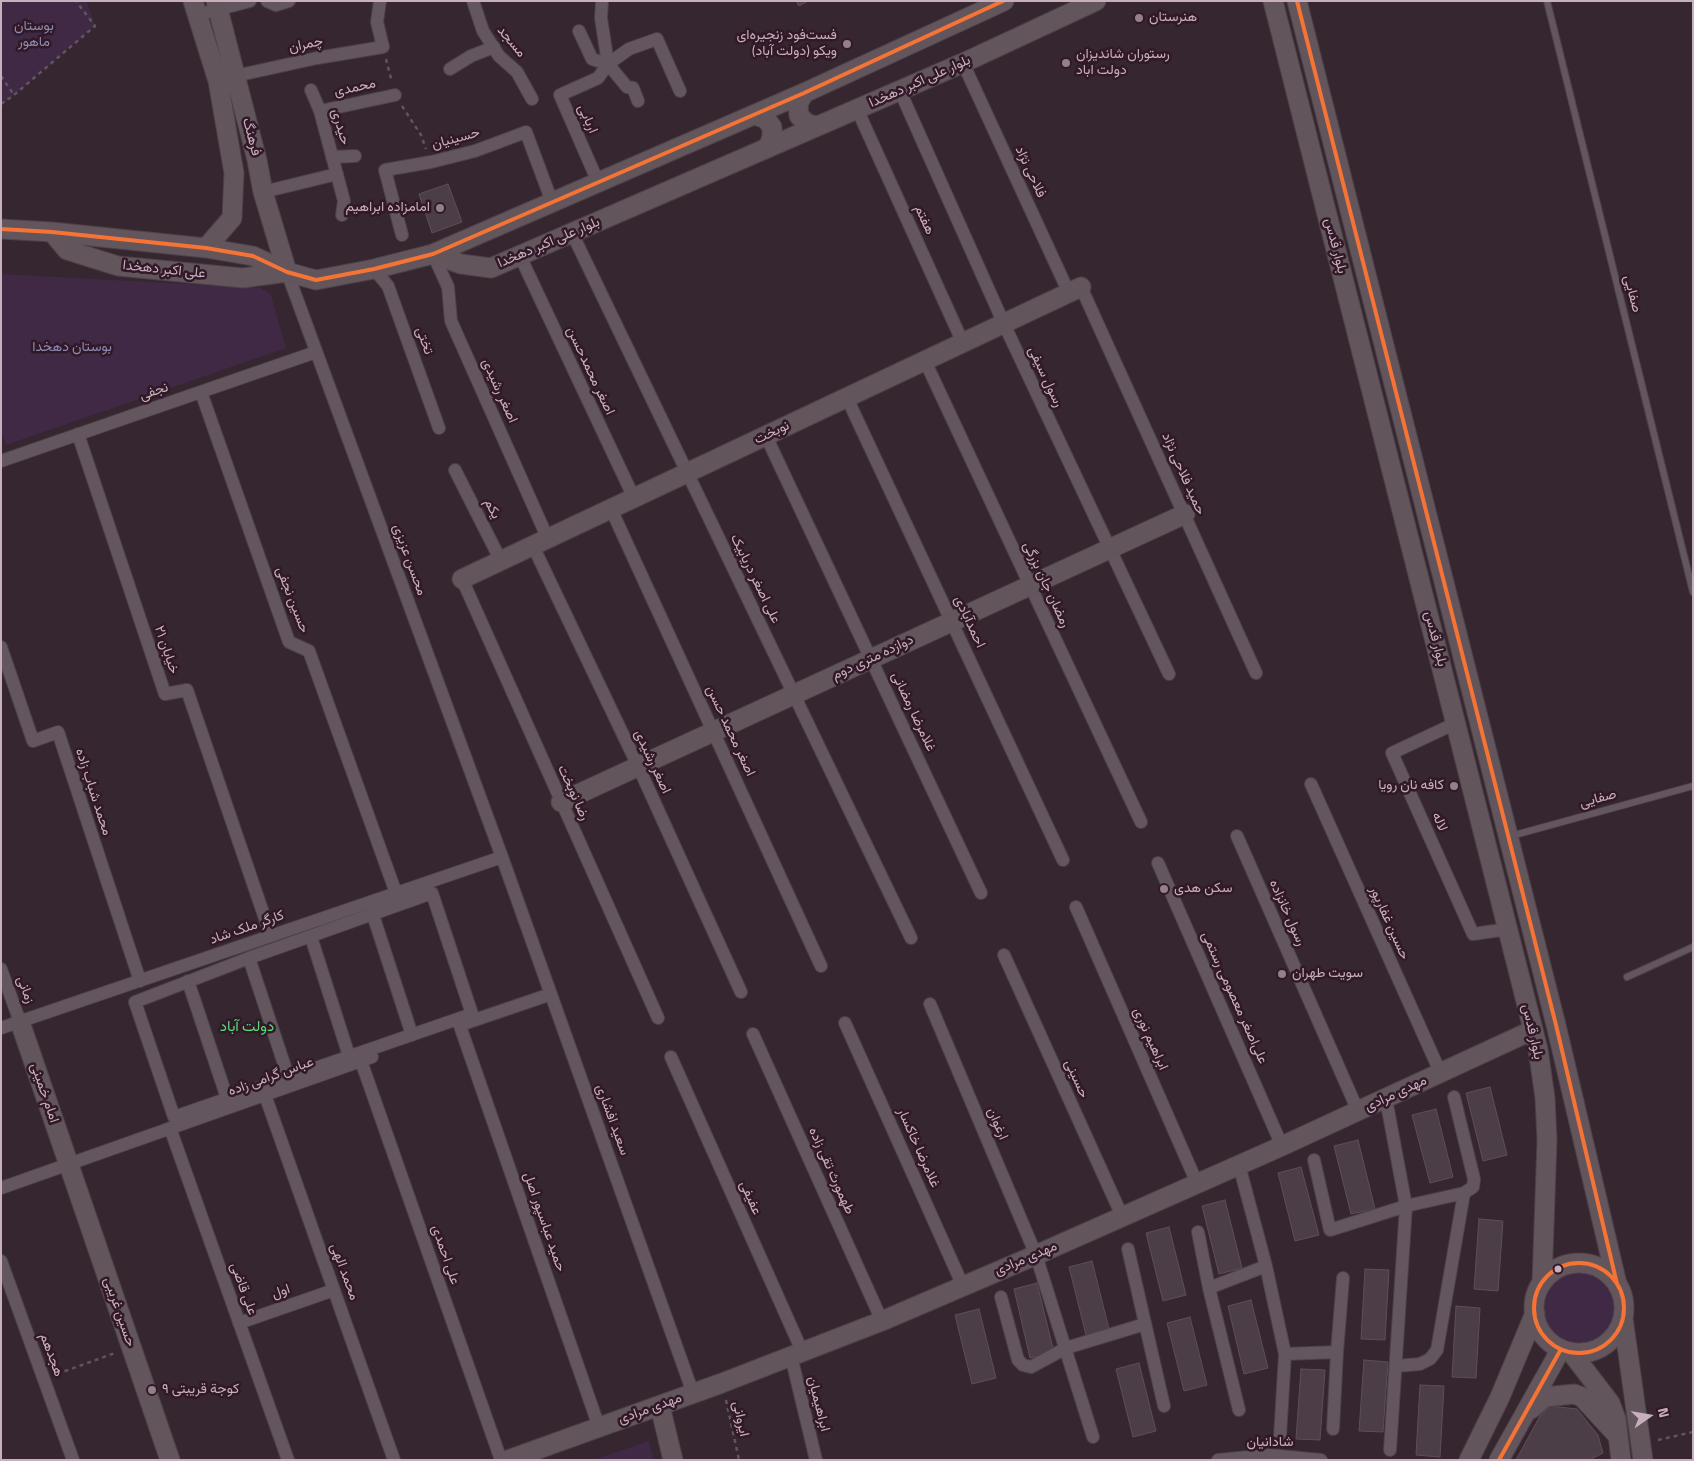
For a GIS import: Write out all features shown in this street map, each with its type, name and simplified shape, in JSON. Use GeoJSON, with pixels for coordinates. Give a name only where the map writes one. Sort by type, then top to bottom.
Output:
{"type":"FeatureCollection","features":[{"type":"Feature","properties":{"kind":"street"},"geometry":{"type":"LineString","coordinates":[[195,8],[250,1]]}},
{"type":"Feature","properties":{"kind":"street"},"geometry":{"type":"LineString","coordinates":[[267,1],[276,5],[289,1]]}},
{"type":"Feature","properties":{"kind":"street","name":"چمران"},"geometry":{"type":"LineString","coordinates":[[235,76],[317,58],[383,47],[377,22],[380,1]]}},
{"type":"Feature","properties":{"kind":"street"},"geometry":{"type":"LineString","coordinates":[[602,1],[601,18],[608,64],[627,87],[633,88],[638,101]]}},
{"type":"Feature","properties":{"kind":"street"},"geometry":{"type":"LineString","coordinates":[[432,254],[804,93],[1004,1]]}},
{"type":"Feature","properties":{"kind":"street","name":"بلوار علی اکبر دهخدا"},"geometry":{"type":"LineString","coordinates":[[432,254],[461,264],[491,268],[963,63],[1096,1]]}},
{"type":"Feature","properties":{"kind":"street","name":"بلوار قدس"},"geometry":{"type":"LineString","coordinates":[[1273,1],[1538,1049],[1545,1098],[1547,1140],[1542,1282]]}},
{"type":"Feature","properties":{"kind":"street","name":"بلوار قدس"},"geometry":{"type":"LineString","coordinates":[[1297,1],[1509,836],[1617,1284]]}},
{"type":"Feature","properties":{"kind":"street","name":"مسجد"},"geometry":{"type":"LineString","coordinates":[[477,3],[483,31],[499,56],[517,72],[532,99]]}},
{"type":"Feature","properties":{"kind":"street","name":"فرهنگ"},"geometry":{"type":"LineString","coordinates":[[217,6],[257,160],[263,192],[287,272]]}},
{"type":"Feature","properties":{"kind":"street","name":"فرهنگ"},"geometry":{"type":"LineString","coordinates":[[195,8],[218,81],[234,173],[232,218],[206,248]]}},
{"type":"Feature","properties":{"kind":"street"},"geometry":{"type":"LineString","coordinates":[[579,32],[592,59],[608,64]]}},
{"type":"Feature","properties":{"kind":"street","name":"اربابی"},"geometry":{"type":"LineString","coordinates":[[598,182],[560,95],[598,78],[608,64],[629,49],[657,39],[680,92]]}},
{"type":"Feature","properties":{"kind":"street"},"geometry":{"type":"LineString","coordinates":[[450,69],[471,56],[494,48]]}},
{"type":"Feature","properties":{"kind":"street","name":"فلاحی نژاد"},"geometry":{"type":"LineString","coordinates":[[963,63],[1075,290]]}},
{"type":"Feature","properties":{"kind":"street","name":"حیدری"},"geometry":{"type":"LineString","coordinates":[[311,90],[320,111],[344,200],[342,215]]}},
{"type":"Feature","properties":{"kind":"street","name":"رسول سیفی"},"geometry":{"type":"LineString","coordinates":[[900,90],[1004,324],[1168,674]]}},
{"type":"Feature","properties":{"kind":"street"},"geometry":{"type":"LineString","coordinates":[[804,93],[798,104],[799,116],[808,124],[818,126]]}},
{"type":"Feature","properties":{"kind":"street","name":"محمدی"},"geometry":{"type":"LineString","coordinates":[[320,111],[395,95]]}},
{"type":"Feature","properties":{"kind":"street","name":"هفتم"},"geometry":{"type":"LineString","coordinates":[[857,109],[963,343]]}},
{"type":"Feature","properties":{"kind":"street"},"geometry":{"type":"LineString","coordinates":[[755,114],[766,119],[772,127],[772,137],[768,148]]}},
{"type":"Feature","properties":{"kind":"street","name":"حسینیان"},"geometry":{"type":"LineString","coordinates":[[402,235],[385,170],[431,162],[475,151],[526,132],[552,202]]}},
{"type":"Feature","properties":{"kind":"street"},"geometry":{"type":"LineString","coordinates":[[332,157],[355,156]]}},
{"type":"Feature","properties":{"kind":"street"},"geometry":{"type":"LineString","coordinates":[[263,192],[337,174]]}},
{"type":"Feature","properties":{"kind":"street","name":"علی اکبر دهخدا"},"geometry":{"type":"LineString","coordinates":[[1,229],[52,232],[206,248],[253,256],[287,272],[316,280],[432,254]]}},
{"type":"Feature","properties":{"kind":"street","name":"علی اکبر دهخدا"},"geometry":{"type":"LineString","coordinates":[[52,232],[67,250],[118,266],[243,278],[287,272]]}},
{"type":"Feature","properties":{"kind":"street","name":"علی اصغر دریابیک"},"geometry":{"type":"LineString","coordinates":[[572,233],[911,938]]}},
{"type":"Feature","properties":{"kind":"street","name":"اصغر رشیدی"},"geometry":{"type":"LineString","coordinates":[[432,254],[448,287],[451,321],[540,542],[638,766],[741,992]]}},
{"type":"Feature","properties":{"kind":"street","name":"اصغر محمدحسن"},"geometry":{"type":"LineString","coordinates":[[520,256],[634,498]]}},
{"type":"Feature","properties":{"kind":"street","name":"تختی"},"geometry":{"type":"LineString","coordinates":[[374,268],[388,286],[438,428]]}},
{"type":"Feature","properties":{"kind":"street","name":"محسن عزیزی"},"geometry":{"type":"LineString","coordinates":[[287,272],[502,857]]}},
{"type":"Feature","properties":{"kind":"street","name":"نوبخت"},"geometry":{"type":"LineString","coordinates":[[462,580],[1075,290]]}},
{"type":"Feature","properties":{"kind":"street","name":"حمید فلاحی نژاد"},"geometry":{"type":"LineString","coordinates":[[1075,290],[1185,514],[1256,673]]}},
{"type":"Feature","properties":{"kind":"street","name":"نجفی"},"geometry":{"type":"LineString","coordinates":[[1,460],[316,352]]}},
{"type":"Feature","properties":{"kind":"street","name":"رمضان جان بزرگی"},"geometry":{"type":"LineString","coordinates":[[925,361],[1141,822]]}},
{"type":"Feature","properties":{"kind":"street","name":"حسین نجفی"},"geometry":{"type":"LineString","coordinates":[[201,392],[289,642],[310,651],[396,894]]}},
{"type":"Feature","properties":{"kind":"street","name":"احمدآبادی"},"geometry":{"type":"LineString","coordinates":[[847,398],[1063,860]]}},
{"type":"Feature","properties":{"kind":"street","name":"خیابان ۲۱"},"geometry":{"type":"LineString","coordinates":[[78,434],[165,694],[187,690],[265,938]]}},
{"type":"Feature","properties":{"kind":"street","name":"غلامرضا رمضانی"},"geometry":{"type":"LineString","coordinates":[[766,436],[981,893]]}},
{"type":"Feature","properties":{"kind":"street","name":"یکم"},"geometry":{"type":"LineString","coordinates":[[455,470],[501,561]]}},
{"type":"Feature","properties":{"kind":"street","name":"اصغر محمد حسن"},"geometry":{"type":"LineString","coordinates":[[611,509],[821,966]]}},
{"type":"Feature","properties":{"kind":"street","name":"دوازده متری دوم"},"geometry":{"type":"LineString","coordinates":[[561,802],[1185,514]]}},
{"type":"Feature","properties":{"kind":"street","name":"رضا نوبخت"},"geometry":{"type":"LineString","coordinates":[[462,580],[658,1018]]}},
{"type":"Feature","properties":{"kind":"street","name":"محمد شباب زاده"},"geometry":{"type":"LineString","coordinates":[[1,647],[33,741],[58,732],[140,981]]}},
{"type":"Feature","properties":{"kind":"street","name":"لاله"},"geometry":{"type":"LineString","coordinates":[[1456,723],[1392,753],[1473,934],[1508,929]]}},
{"type":"Feature","properties":{"kind":"street","name":"حسین غفارپور"},"geometry":{"type":"LineString","coordinates":[[1311,784],[1441,1074]]}},
{"type":"Feature","properties":{"kind":"street","name":"رسول خانزاده"},"geometry":{"type":"LineString","coordinates":[[1237,836],[1358,1112]]}},
{"type":"Feature","properties":{"kind":"street","name":"کارگر ملک شاد"},"geometry":{"type":"LineString","coordinates":[[1,1028],[502,857]]}},
{"type":"Feature","properties":{"kind":"street","name":"سعید افشاری"},"geometry":{"type":"LineString","coordinates":[[502,857],[694,1393]]}},
{"type":"Feature","properties":{"kind":"street","name":"علی‌اصغر معصومی رستمی"},"geometry":{"type":"LineString","coordinates":[[1158,862],[1282,1146]]}},
{"type":"Feature","properties":{"kind":"street"},"geometry":{"type":"LineString","coordinates":[[432,893],[472,1014],[412,1034],[355,1058],[288,1076],[174,1117],[135,1002],[188,980],[373,915],[432,893]]}},
{"type":"Feature","properties":{"kind":"street","name":"ابراهیم نوری"},"geometry":{"type":"LineString","coordinates":[[1076,907],[1198,1183]]}},
{"type":"Feature","properties":{"kind":"street"},"geometry":{"type":"LineString","coordinates":[[373,915],[412,1034]]}},
{"type":"Feature","properties":{"kind":"street","name":"علی احمدی"},"geometry":{"type":"LineString","coordinates":[[310,937],[501,1460]]}},
{"type":"Feature","properties":{"kind":"street"},"geometry":{"type":"LineString","coordinates":[[264,953],[265,938]]}},
{"type":"Feature","properties":{"kind":"street","name":"حسینی"},"geometry":{"type":"LineString","coordinates":[[1004,955],[1122,1216]]}},
{"type":"Feature","properties":{"kind":"street"},"geometry":{"type":"LineString","coordinates":[[249,958],[288,1076]]}},
{"type":"Feature","properties":{"kind":"street","name":"زمانی"},"geometry":{"type":"LineString","coordinates":[[1,969],[20,1022]]}},
{"type":"Feature","properties":{"kind":"street"},"geometry":{"type":"LineString","coordinates":[[188,980],[227,1098]]}},
{"type":"Feature","properties":{"kind":"street","name":"عباس گرامی زاده"},"geometry":{"type":"LineString","coordinates":[[1,1188],[265,1095],[355,1058],[460,1026],[551,994]]}},
{"type":"Feature","properties":{"kind":"street","name":"ارغوان"},"geometry":{"type":"LineString","coordinates":[[930,1004],[1036,1255],[1092,1437]]}},
{"type":"Feature","properties":{"kind":"street","name":"امام خمینی"},"geometry":{"type":"LineString","coordinates":[[20,1022],[68,1164]]}},
{"type":"Feature","properties":{"kind":"street","name":"غلامرضا خاکسار"},"geometry":{"type":"LineString","coordinates":[[845,1023],[963,1286]]}},
{"type":"Feature","properties":{"kind":"street","name":"حمید عباسپور اصل"},"geometry":{"type":"LineString","coordinates":[[460,1026],[600,1427]]}},
{"type":"Feature","properties":{"kind":"street","name":"مهدی مرادی"},"geometry":{"type":"LineString","coordinates":[[508,1460],[722,1383],[882,1321],[1282,1146],[1533,1030]]}},
{"type":"Feature","properties":{"kind":"street","name":"طهمورث تقی زاده"},"geometry":{"type":"LineString","coordinates":[[753,1034],[882,1321]]}},
{"type":"Feature","properties":{"kind":"street","name":"عفیفی"},"geometry":{"type":"LineString","coordinates":[[671,1057],[797,1353]]}},
{"type":"Feature","properties":{"kind":"street","name":"محمد الهی"},"geometry":{"type":"LineString","coordinates":[[265,1095],[394,1460]]}},
{"type":"Feature","properties":{"kind":"street"},"geometry":{"type":"LineString","coordinates":[[1314,1160],[1330,1230],[1406,1206],[1464,1193],[1473,1187],[1474,1179],[1454,1097]]}},
{"type":"Feature","properties":{"kind":"street"},"geometry":{"type":"LineString","coordinates":[[1386,1099],[1406,1206],[1390,1450]]}},
{"type":"Feature","properties":{"kind":"street","name":"علی قاضی"},"geometry":{"type":"LineString","coordinates":[[170,1128],[288,1460]]}},
{"type":"Feature","properties":{"kind":"street","name":"حسین غریبی"},"geometry":{"type":"LineString","coordinates":[[68,1164],[170,1460]]}},
{"type":"Feature","properties":{"kind":"street"},"geometry":{"type":"LineString","coordinates":[[1239,1165],[1266,1266],[1285,1354],[1280,1437]]}},
{"type":"Feature","properties":{"kind":"street"},"geometry":{"type":"LineString","coordinates":[[1396,1366],[1420,1364],[1430,1359],[1437,1350],[1464,1193]]}},
{"type":"Feature","properties":{"kind":"street"},"geometry":{"type":"LineString","coordinates":[[1198,1232],[1209,1288],[1239,1410]]}},
{"type":"Feature","properties":{"kind":"street"},"geometry":{"type":"LineString","coordinates":[[1128,1249],[1164,1406]]}},
{"type":"Feature","properties":{"kind":"street","name":"هجدهم"},"geometry":{"type":"LineString","coordinates":[[1,1261],[73,1460]]}},
{"type":"Feature","properties":{"kind":"street"},"geometry":{"type":"LineString","coordinates":[[1469,1460],[1500,1397],[1535,1313],[1538,1292],[1542,1282],[1559,1268],[1580,1263],[1594,1266],[1607,1273],[1617,1284],[1622,1294],[1623,1318],[1643,1460]]}},
{"type":"Feature","properties":{"kind":"street"},"geometry":{"type":"LineString","coordinates":[[1209,1288],[1266,1266]]}},
{"type":"Feature","properties":{"kind":"street"},"geometry":{"type":"LineString","coordinates":[[1332,1429],[1336,1352],[1343,1278]]}},
{"type":"Feature","properties":{"kind":"street","name":"اول"},"geometry":{"type":"LineString","coordinates":[[239,1323],[334,1290]]}},
{"type":"Feature","properties":{"kind":"street"},"geometry":{"type":"LineString","coordinates":[[1001,1297],[1018,1360],[1024,1365],[1031,1367],[1066,1348],[1145,1324]]}},
{"type":"Feature","properties":{"kind":"street"},"geometry":{"type":"LineString","coordinates":[[1535,1313],[1538,1325],[1551,1343],[1566,1351],[1582,1353],[1602,1347],[1615,1334],[1623,1318]]}},
{"type":"Feature","properties":{"kind":"street"},"geometry":{"type":"LineString","coordinates":[[1499,1460],[1522,1417],[1566,1351]]}},
{"type":"Feature","properties":{"kind":"street"},"geometry":{"type":"LineString","coordinates":[[1566,1351],[1610,1403],[1616,1419],[1621,1460]]}},
{"type":"Feature","properties":{"kind":"street"},"geometry":{"type":"LineString","coordinates":[[1285,1354],[1336,1352]]}},
{"type":"Feature","properties":{"kind":"street","name":"ابراهیمیان"},"geometry":{"type":"LineString","coordinates":[[797,1353],[816,1460]]}},
{"type":"Feature","properties":{"kind":"street"},"geometry":{"type":"LineString","coordinates":[[1522,1417],[1545,1397],[1574,1394],[1582,1397],[1619,1436]]}},
{"type":"Feature","properties":{"kind":"street"},"geometry":{"type":"LineString","coordinates":[[660,1406],[673,1460]]}},
{"type":"Feature","properties":{"kind":"street","name":"شادانیان"},"geometry":{"type":"LineString","coordinates":[[1218,1460],[1269,1455],[1321,1460]]}},
{"type":"Feature","properties":{"kind":"lane","name":"صفایی"},"geometry":{"type":"LineString","coordinates":[[1547,1],[1693,592]]}},
{"type":"Feature","properties":{"kind":"lane","name":"صفایی"},"geometry":{"type":"LineString","coordinates":[[1509,836],[1693,786]]}},
{"type":"Feature","properties":{"kind":"lane"},"geometry":{"type":"LineString","coordinates":[[1627,977],[1693,947]]}},
{"type":"Feature","properties":{"kind":"path"},"geometry":{"type":"LineString","coordinates":[[1,104],[95,26],[76,1]]}},
{"type":"Feature","properties":{"kind":"path"},"geometry":{"type":"LineString","coordinates":[[1,76],[14,95]]}},
{"type":"Feature","properties":{"kind":"path"},"geometry":{"type":"LineString","coordinates":[[44,1378],[131,1348]]}},
{"type":"Feature","properties":{"kind":"path","name":"ایروانی"},"geometry":{"type":"LineString","coordinates":[[722,1383],[738,1460]]}},
{"type":"Feature","properties":{"kind":"green space","name":"بوستان ماهور"},"geometry":{"type":"Polygon","coordinates":[[[1,1],[87,1],[95,26],[1,106],[1,1]]]}},
{"type":"Feature","properties":{"kind":"green space","name":"بوستان دهخدا"},"geometry":{"type":"Polygon","coordinates":[[[1,274],[261,288],[271,295],[286,348],[6,445],[1,430],[1,274]]]}},
{"type":"Feature","properties":{"kind":"green space"},"geometry":{"type":"Polygon","coordinates":[[[1571,1270],[1587,1270],[1601,1276],[1612,1287],[1618,1301],[1618,1317],[1612,1331],[1601,1342],[1587,1348],[1571,1348],[1557,1342],[1546,1331],[1540,1317],[1540,1301],[1546,1287],[1557,1276],[1571,1270]]]}},
{"type":"Feature","properties":{"kind":"green space"},"geometry":{"type":"Polygon","coordinates":[[[649,1441],[653,1460],[593,1460],[649,1441]]]}},
{"type":"Feature","properties":{"kind":"building"},"geometry":{"type":"Polygon","coordinates":[[[796,1],[808,1],[799,6],[796,1]]]}},
{"type":"Feature","properties":{"kind":"building","name":"امامزاده ابراهیم"},"geometry":{"type":"Polygon","coordinates":[[[448,184],[462,222],[432,233],[419,194],[448,184]]]}},
{"type":"Feature","properties":{"kind":"building"},"geometry":{"type":"Polygon","coordinates":[[[1490,1087],[1507,1155],[1483,1161],[1466,1093],[1490,1087]]]}},
{"type":"Feature","properties":{"kind":"building"},"geometry":{"type":"Polygon","coordinates":[[[1436,1109],[1453,1177],[1430,1183],[1412,1115],[1436,1109]]]}},
{"type":"Feature","properties":{"kind":"building"},"geometry":{"type":"Polygon","coordinates":[[[1358,1140],[1375,1209],[1351,1214],[1334,1146],[1358,1140]]]}},
{"type":"Feature","properties":{"kind":"building"},"geometry":{"type":"Polygon","coordinates":[[[1301,1167],[1319,1235],[1295,1241],[1278,1173],[1301,1167]]]}},
{"type":"Feature","properties":{"kind":"building"},"geometry":{"type":"Polygon","coordinates":[[[1225,1200],[1242,1268],[1219,1274],[1202,1206],[1225,1200]]]}},
{"type":"Feature","properties":{"kind":"building"},"geometry":{"type":"Polygon","coordinates":[[[1479,1219],[1503,1221],[1498,1291],[1474,1289],[1479,1219]]]}},
{"type":"Feature","properties":{"kind":"building"},"geometry":{"type":"Polygon","coordinates":[[[1169,1227],[1186,1295],[1163,1301],[1146,1233],[1169,1227]]]}},
{"type":"Feature","properties":{"kind":"building"},"geometry":{"type":"Polygon","coordinates":[[[1092,1261],[1109,1329],[1086,1335],[1069,1267],[1092,1261]]]}},
{"type":"Feature","properties":{"kind":"building"},"geometry":{"type":"Polygon","coordinates":[[[1365,1269],[1389,1270],[1385,1340],[1361,1339],[1365,1269]]]}},
{"type":"Feature","properties":{"kind":"building"},"geometry":{"type":"Polygon","coordinates":[[[1037,1283],[1054,1352],[1030,1358],[1014,1289],[1037,1283]]]}},
{"type":"Feature","properties":{"kind":"building"},"geometry":{"type":"Polygon","coordinates":[[[1251,1300],[1268,1368],[1244,1374],[1228,1306],[1251,1300]]]}},
{"type":"Feature","properties":{"kind":"building"},"geometry":{"type":"Polygon","coordinates":[[[1456,1306],[1480,1308],[1476,1378],[1452,1377],[1456,1306]]]}},
{"type":"Feature","properties":{"kind":"building"},"geometry":{"type":"Polygon","coordinates":[[[979,1309],[996,1378],[972,1384],[955,1315],[979,1309]]]}},
{"type":"Feature","properties":{"kind":"building"},"geometry":{"type":"Polygon","coordinates":[[[1190,1317],[1207,1385],[1184,1391],[1167,1323],[1190,1317]]]}},
{"type":"Feature","properties":{"kind":"building"},"geometry":{"type":"Polygon","coordinates":[[[1364,1360],[1388,1362],[1383,1432],[1359,1431],[1364,1360]]]}},
{"type":"Feature","properties":{"kind":"building"},"geometry":{"type":"Polygon","coordinates":[[[1139,1363],[1156,1431],[1133,1437],[1116,1369],[1139,1363]]]}},
{"type":"Feature","properties":{"kind":"building"},"geometry":{"type":"Polygon","coordinates":[[[1301,1369],[1325,1370],[1320,1440],[1296,1439],[1301,1369]]]}},
{"type":"Feature","properties":{"kind":"building"},"geometry":{"type":"Polygon","coordinates":[[[1420,1385],[1444,1386],[1440,1457],[1416,1455],[1420,1385]]]}},
{"type":"Feature","properties":{"kind":"building"},"geometry":{"type":"Polygon","coordinates":[[[1550,1406],[1577,1409],[1598,1435],[1603,1453],[1589,1460],[1516,1460],[1540,1416],[1550,1406]]]}},
{"type":"Feature","properties":{"kind":"transit line"},"geometry":{"type":"LineString","coordinates":[[1,229],[52,232],[206,248],[253,256],[287,272],[316,280],[374,269],[433,254],[804,93],[1003,1]]}},
{"type":"Feature","properties":{"kind":"transit line"},"geometry":{"type":"LineString","coordinates":[[1297,1],[1556,1025],[1617,1284]]}},
{"type":"Feature","properties":{"kind":"transit line"},"geometry":{"type":"LineString","coordinates":[[1579,1263],[1596,1267],[1611,1276],[1620,1291],[1624,1308],[1620,1325],[1611,1340],[1596,1349],[1579,1353],[1562,1349],[1547,1340],[1538,1325],[1534,1308],[1538,1291],[1547,1276],[1562,1267],[1579,1263]]}},
{"type":"Feature","properties":{"kind":"transit line"},"geometry":{"type":"LineString","coordinates":[[1499,1460],[1561,1349]]}},
{"type":"Feature","properties":{"kind":"place","name":"هنرستان"},"geometry":{"type":"Point","coordinates":[1139,18]}},
{"type":"Feature","properties":{"kind":"place","name":"فست‌فود زنجیره‌ای ویکو (دولت آباد)"},"geometry":{"type":"Point","coordinates":[847,44]}},
{"type":"Feature","properties":{"kind":"place","name":"رستوران شاندیزان دولت اباد"},"geometry":{"type":"Point","coordinates":[1066,63]}},
{"type":"Feature","properties":{"kind":"place","name":"امامزاده ابراهیم"},"geometry":{"type":"Point","coordinates":[440,208]}},
{"type":"Feature","properties":{"kind":"place","name":"کافه نان رویا"},"geometry":{"type":"Point","coordinates":[1454,786]}},
{"type":"Feature","properties":{"kind":"place","name":"سكن هدى"},"geometry":{"type":"Point","coordinates":[1164,889]}},
{"type":"Feature","properties":{"kind":"place","name":"سويت طهران"},"geometry":{"type":"Point","coordinates":[1282,974]}},
{"type":"Feature","properties":{"kind":"place","name":"۹ کوجة قریبتی"},"geometry":{"type":"Point","coordinates":[152,1390]}},
{"type":"Feature","properties":{"kind":"district","name":"دولت آباد"},"geometry":{"type":"Point","coordinates":[247,1027]}}]}
